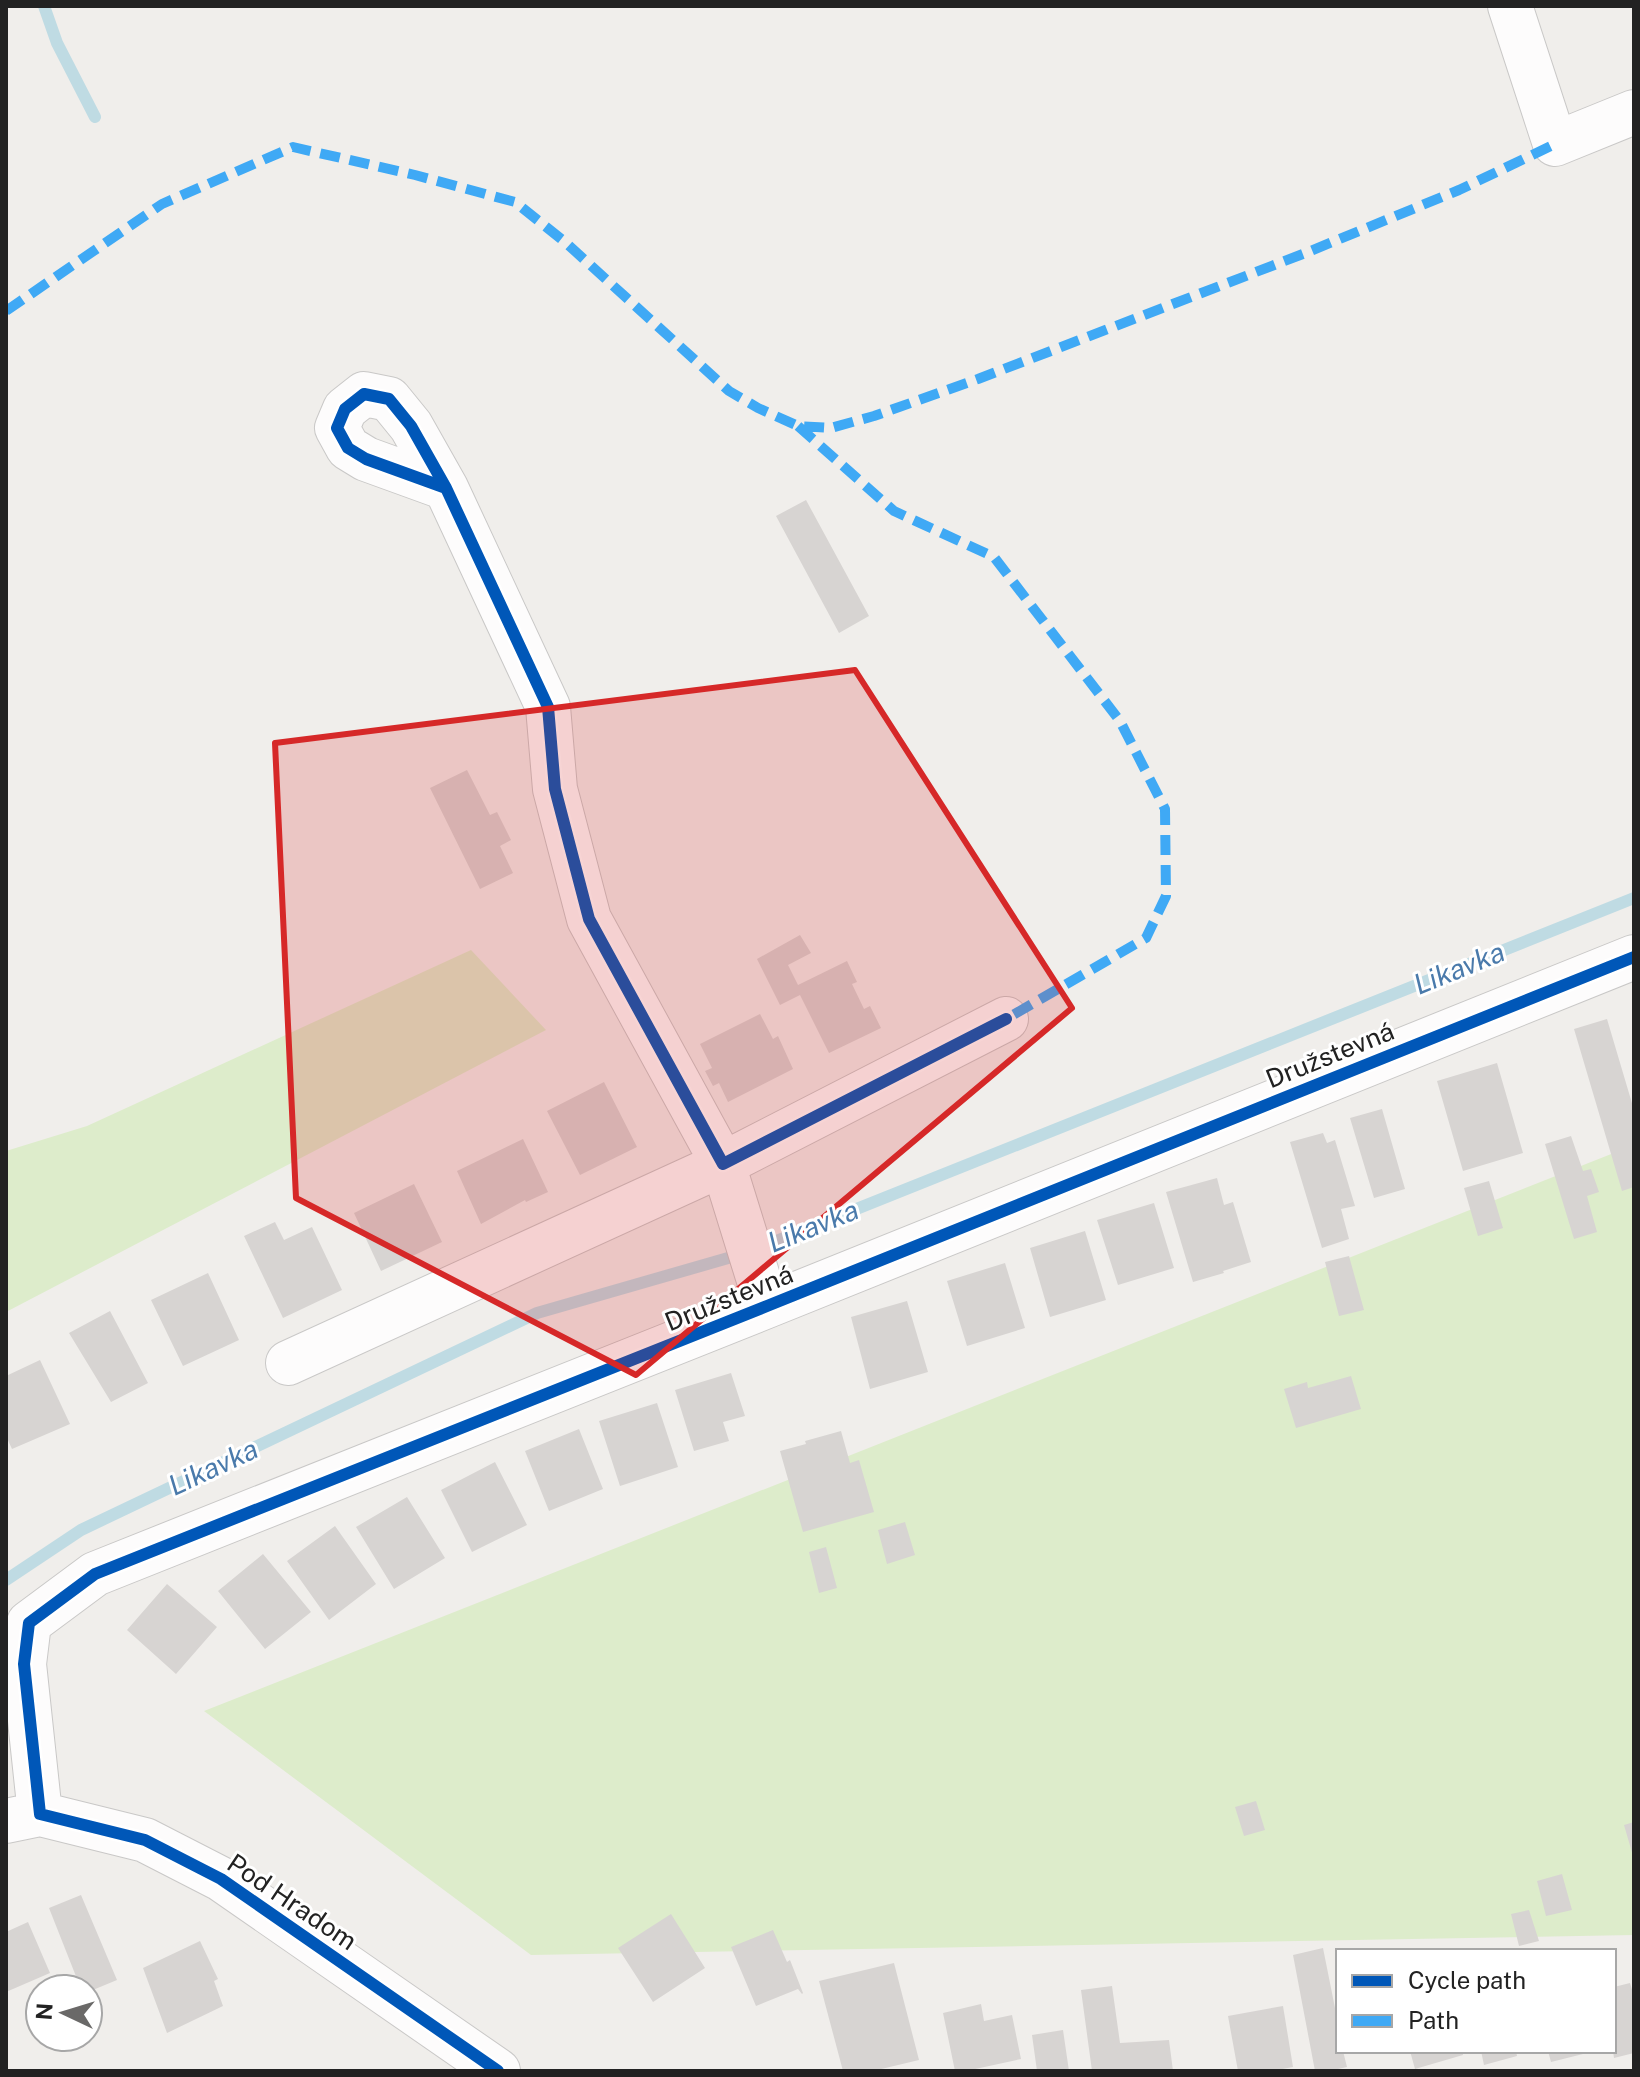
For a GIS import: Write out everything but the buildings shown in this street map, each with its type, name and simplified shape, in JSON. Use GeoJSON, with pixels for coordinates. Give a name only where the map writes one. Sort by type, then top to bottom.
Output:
{"type":"FeatureCollection","features":[{"type":"Feature","properties":{"kind":"street"},"geometry":{"type":"LineString","coordinates":[[1510,6],[1555,144],[1634,112]]}},
{"type":"Feature","properties":{"kind":"street"},"geometry":{"type":"LineString","coordinates":[[446,488],[548,707],[555,789],[589,919],[723,1164],[767,1306]]}},
{"type":"Feature","properties":{"kind":"street","name":"Družstevná"},"geometry":{"type":"LineString","coordinates":[[23,1818],[24,1664],[29,1623],[95,1574],[1634,957]]}},
{"type":"Feature","properties":{"kind":"street"},"geometry":{"type":"LineString","coordinates":[[288,1363],[723,1164],[1006,1019]]}},
{"type":"Feature","properties":{"kind":"street","name":"Pod Hradom"},"geometry":{"type":"LineString","coordinates":[[23,1818],[145,1840],[221,1879],[498,2071]]}},
{"type":"Feature","properties":{"kind":"highlighted area"},"geometry":{"type":"Polygon","coordinates":[[[855,670],[1072,1008],[636,1375],[296,1198],[275,743],[855,670]]]}},
{"type":"Feature","properties":{"kind":"green space"},"geometry":{"type":"Polygon","coordinates":[[[471,950],[546,1030],[6,1312],[6,1151],[87,1126],[471,950]]]}},
{"type":"Feature","properties":{"kind":"green space"},"geometry":{"type":"Polygon","coordinates":[[[1634,1145],[1634,1935],[531,1955],[204,1711],[1634,1145]]]}},
{"type":"Feature","properties":{"kind":"waterway"},"geometry":{"type":"LineString","coordinates":[[44,6],[57,43],[95,117]]}},
{"type":"Feature","properties":{"kind":"waterway","name":"Likavka"},"geometry":{"type":"LineString","coordinates":[[6,1580],[81,1530],[537,1313],[749,1252],[1634,898]]}},
{"type":"Feature","properties":{"kind":"marked path"},"geometry":{"type":"LineString","coordinates":[[6,311],[162,204],[293,147],[515,202],[565,242],[729,391],[798,426],[831,428],[978,379],[1308,252],[1459,190],[1555,144]]}},
{"type":"Feature","properties":{"kind":"marked path"},"geometry":{"type":"LineString","coordinates":[[798,426],[894,511],[994,557],[1120,721],[1165,809],[1166,896],[1146,938],[1006,1019]]}},
{"type":"Feature","properties":{"kind":"cycle path"},"geometry":{"type":"LineString","coordinates":[[446,488],[366,459],[348,448],[337,428],[345,409],[364,394],[389,399],[411,426],[446,488],[548,707],[555,789],[589,919],[723,1164],[1006,1019]]}},
{"type":"Feature","properties":{"kind":"cycle path"},"geometry":{"type":"LineString","coordinates":[[498,2071],[221,1879],[145,1840],[40,1814],[24,1664],[29,1623],[95,1574],[1634,957]]}}]}
